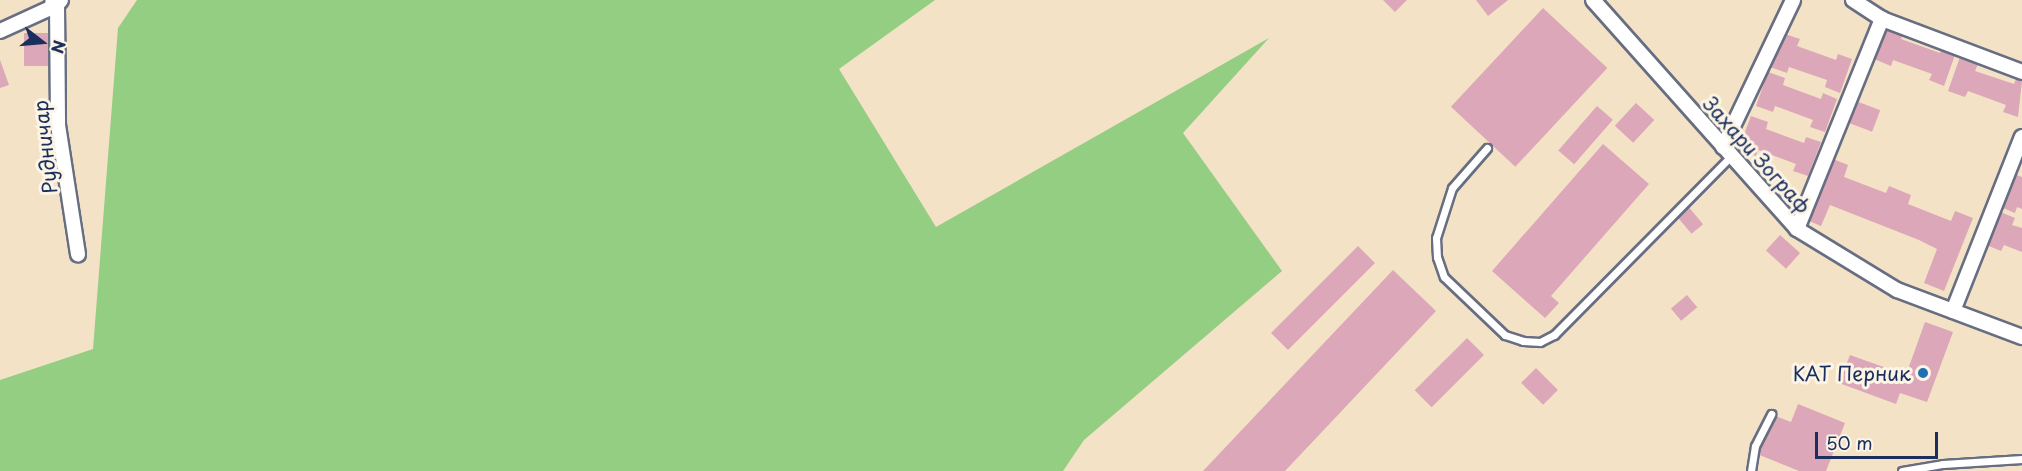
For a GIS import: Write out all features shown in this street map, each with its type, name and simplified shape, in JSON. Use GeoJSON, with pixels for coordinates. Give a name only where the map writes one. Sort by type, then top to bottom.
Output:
{"type":"FeatureCollection","features":[{"type":"Feature","properties":{"kind":"street","name":"Захари Зограф"},"geometry":{"type":"LineString","coordinates":[[1593,0],[1797,229],[1897,290],[2022,337]]}},
{"type":"Feature","properties":{"kind":"street"},"geometry":{"type":"LineString","coordinates":[[1727,152],[1793,0]]}},
{"type":"Feature","properties":{"kind":"street"},"geometry":{"type":"LineString","coordinates":[[1853,0],[1882,19],[2022,72]]}},
{"type":"Feature","properties":{"kind":"street"},"geometry":{"type":"LineString","coordinates":[[0,31],[57,2]]}},
{"type":"Feature","properties":{"kind":"street","name":"Рудничар"},"geometry":{"type":"LineString","coordinates":[[57,2],[58,125],[78,254]]}},
{"type":"Feature","properties":{"kind":"street"},"geometry":{"type":"LineString","coordinates":[[1797,229],[1882,19]]}},
{"type":"Feature","properties":{"kind":"street"},"geometry":{"type":"LineString","coordinates":[[1953,311],[2022,137]]}},
{"type":"Feature","properties":{"kind":"lane"},"geometry":{"type":"LineString","coordinates":[[1487,148],[1452,188],[1436,238],[1437,257],[1444,277],[1504,335],[1523,341],[1540,342],[1554,335],[1727,152]]}},
{"type":"Feature","properties":{"kind":"lane"},"geometry":{"type":"LineString","coordinates":[[1751,471],[1755,446],[1771,414]]}},
{"type":"Feature","properties":{"kind":"lane"},"geometry":{"type":"LineString","coordinates":[[1902,471],[1943,464],[2022,459]]}},
{"type":"Feature","properties":{"kind":"green space"},"geometry":{"type":"Polygon","coordinates":[[[137,0],[935,0],[839,69],[936,227],[1269,38],[1183,133],[1282,271],[1084,440],[1063,471],[0,471],[0,380],[93,349],[118,28],[137,0]]]}},
{"type":"Feature","properties":{"kind":"building"},"geometry":{"type":"Polygon","coordinates":[[[1383,0],[1407,0],[1395,12],[1383,0]]]}},
{"type":"Feature","properties":{"kind":"building"},"geometry":{"type":"Polygon","coordinates":[[[1476,0],[1508,0],[1488,16],[1476,0]]]}},
{"type":"Feature","properties":{"kind":"building"},"geometry":{"type":"Polygon","coordinates":[[[1543,8],[1607,68],[1515,167],[1451,107],[1543,8]]]}},
{"type":"Feature","properties":{"kind":"building"},"geometry":{"type":"Polygon","coordinates":[[[1886,26],[1904,32],[1901,39],[1940,53],[1942,47],[1956,52],[1944,86],[1929,80],[1932,74],[1893,60],[1891,66],[1874,59],[1886,26]]]}},
{"type":"Feature","properties":{"kind":"building"},"geometry":{"type":"Polygon","coordinates":[[[24,33],[48,33],[48,66],[24,66],[24,33]]]}},
{"type":"Feature","properties":{"kind":"building"},"geometry":{"type":"Polygon","coordinates":[[[1782,33],[1800,39],[1797,46],[1836,60],[1838,54],[1852,59],[1840,93],[1825,87],[1827,80],[1789,67],[1787,73],[1770,67],[1782,33]]]}},
{"type":"Feature","properties":{"kind":"building"},"geometry":{"type":"Polygon","coordinates":[[[1960,57],[1978,64],[1975,71],[2014,84],[2016,79],[2022,81],[2018,117],[2003,112],[2006,105],[1968,91],[1965,97],[1948,91],[1960,57]]]}},
{"type":"Feature","properties":{"kind":"building"},"geometry":{"type":"Polygon","coordinates":[[[0,60],[9,85],[0,88],[0,60]]]}},
{"type":"Feature","properties":{"kind":"building"},"geometry":{"type":"Polygon","coordinates":[[[1768,72],[1785,78],[1783,85],[1821,99],[1823,93],[1837,99],[1825,132],[1810,127],[1813,120],[1775,106],[1773,112],[1756,106],[1768,72]]]}},
{"type":"Feature","properties":{"kind":"building"},"geometry":{"type":"Polygon","coordinates":[[[1856,101],[1880,110],[1872,132],[1848,122],[1856,101]]]}},
{"type":"Feature","properties":{"kind":"building"},"geometry":{"type":"Polygon","coordinates":[[[1636,103],[1654,120],[1633,143],[1615,126],[1636,103]]]}},
{"type":"Feature","properties":{"kind":"building"},"geometry":{"type":"Polygon","coordinates":[[[1597,106],[1613,120],[1574,164],[1558,151],[1597,106]]]}},
{"type":"Feature","properties":{"kind":"building"},"geometry":{"type":"Polygon","coordinates":[[[1751,116],[1768,122],[1766,129],[1804,143],[1806,137],[1821,142],[1808,176],[1793,171],[1796,164],[1758,150],[1756,156],[1738,150],[1751,116]]]}},
{"type":"Feature","properties":{"kind":"building"},"geometry":{"type":"Polygon","coordinates":[[[1603,144],[1649,184],[1551,296],[1559,303],[1545,318],[1492,271],[1603,144]]]}},
{"type":"Feature","properties":{"kind":"building"},"geometry":{"type":"Polygon","coordinates":[[[1828,157],[1848,165],[1844,177],[1886,193],[1889,186],[1911,195],[1908,204],[1951,221],[1955,211],[1973,218],[1944,291],[1924,283],[1937,249],[1830,205],[1821,226],[1804,219],[1828,157]]]}},
{"type":"Feature","properties":{"kind":"building"},"geometry":{"type":"Polygon","coordinates":[[[2011,173],[2022,177],[2022,209],[2017,207],[2015,213],[1998,206],[2011,173]]]}},
{"type":"Feature","properties":{"kind":"building"},"geometry":{"type":"Polygon","coordinates":[[[1687,205],[1703,224],[1692,234],[1676,215],[1687,205]]]}},
{"type":"Feature","properties":{"kind":"building"},"geometry":{"type":"Polygon","coordinates":[[[1998,211],[2015,218],[2012,225],[2022,228],[2022,252],[2004,245],[2001,251],[1984,244],[1998,211]]]}},
{"type":"Feature","properties":{"kind":"building"},"geometry":{"type":"Polygon","coordinates":[[[1780,235],[1800,253],[1786,269],[1766,251],[1780,235]]]}},
{"type":"Feature","properties":{"kind":"building"},"geometry":{"type":"Polygon","coordinates":[[[1358,246],[1375,263],[1288,350],[1271,333],[1358,246]]]}},
{"type":"Feature","properties":{"kind":"building"},"geometry":{"type":"Polygon","coordinates":[[[1393,270],[1436,311],[1285,471],[1203,471],[1393,270]]]}},
{"type":"Feature","properties":{"kind":"building"},"geometry":{"type":"Polygon","coordinates":[[[1687,295],[1697,307],[1681,321],[1671,308],[1687,295]]]}},
{"type":"Feature","properties":{"kind":"building"},"geometry":{"type":"Polygon","coordinates":[[[1925,322],[1953,332],[1927,402],[1900,393],[1896,404],[1839,383],[1850,355],[1906,375],[1925,322]]]}},
{"type":"Feature","properties":{"kind":"building"},"geometry":{"type":"Polygon","coordinates":[[[1467,338],[1484,355],[1432,407],[1415,390],[1467,338]]]}},
{"type":"Feature","properties":{"kind":"building"},"geometry":{"type":"Polygon","coordinates":[[[1536,368],[1558,390],[1543,405],[1521,383],[1536,368]]]}},
{"type":"Feature","properties":{"kind":"building"},"geometry":{"type":"Polygon","coordinates":[[[1798,404],[1845,423],[1826,471],[1799,471],[1757,454],[1773,415],[1791,422],[1798,404]]]}},
{"type":"Feature","properties":{"kind":"place","name":"КАТ Перник"},"geometry":{"type":"Point","coordinates":[1923,373]}}]}
